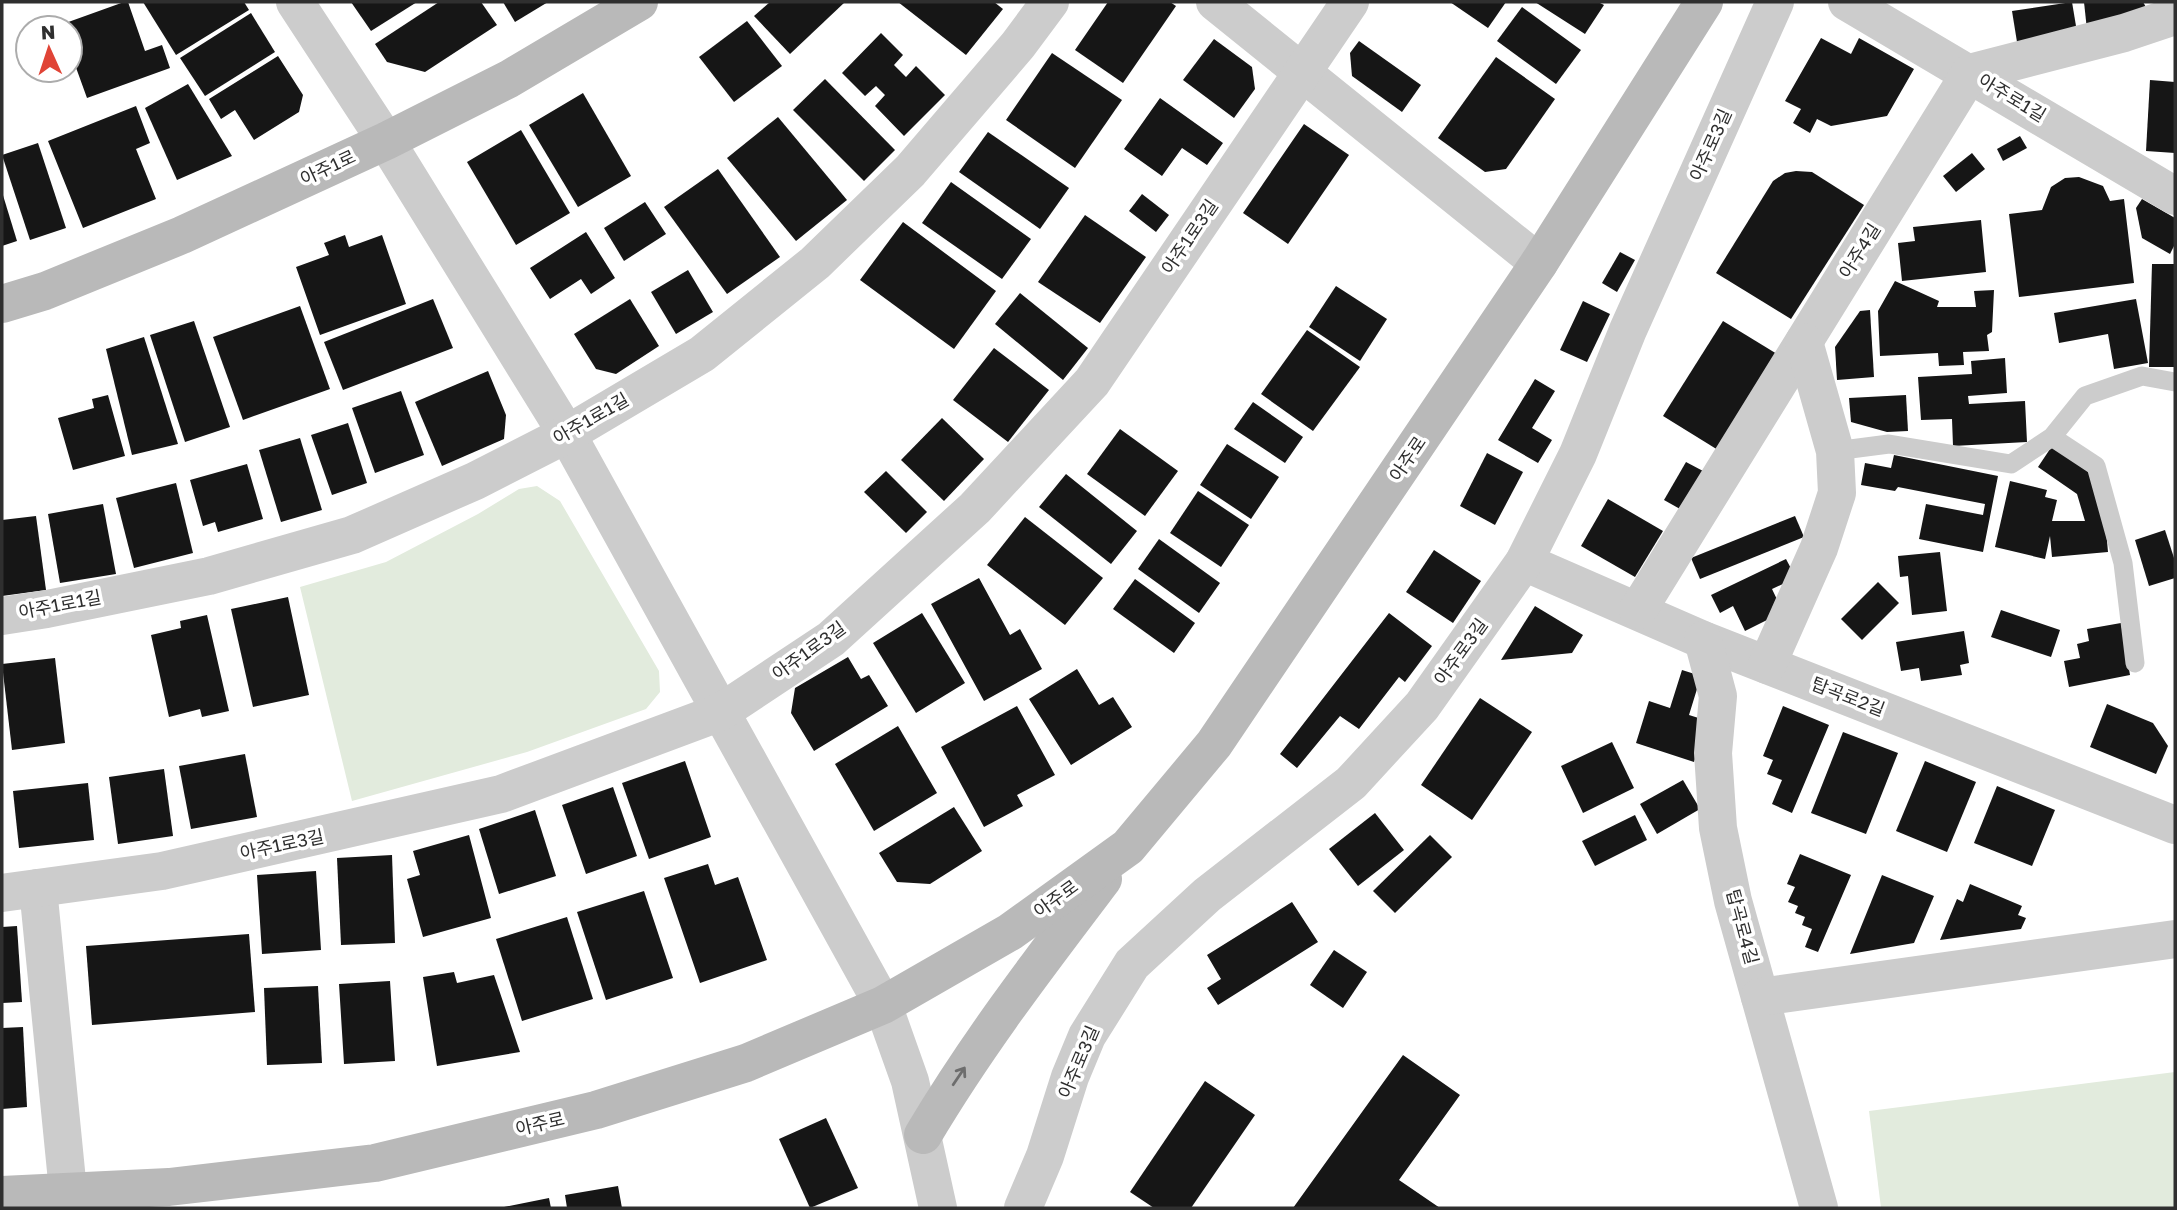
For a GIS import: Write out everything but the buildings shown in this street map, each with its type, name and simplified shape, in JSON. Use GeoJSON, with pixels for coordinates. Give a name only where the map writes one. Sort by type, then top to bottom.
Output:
{"type":"FeatureCollection","features":[{"type":"Feature","properties":{"kind":"street"},"geometry":{"type":"LineString","coordinates":[[295,2],[386,141],[567,434],[883,1005],[910,1081],[938,1208]]}},
{"type":"Feature","properties":{"kind":"street","name":"아주1로"},"geometry":{"type":"LineString","coordinates":[[2,304],[45,291],[182,236],[386,141],[509,79],[639,2]]}},
{"type":"Feature","properties":{"kind":"street","name":"아주1로1길"},"geometry":{"type":"LineString","coordinates":[[2,616],[209,576],[352,535],[475,481],[567,434],[702,355],[815,263],[910,171],[1018,45],[1050,2]]}},
{"type":"Feature","properties":{"kind":"street"},"geometry":{"type":"LineString","coordinates":[[1215,2],[1539,263]]}},
{"type":"Feature","properties":{"kind":"street","name":"아주1로3길"},"geometry":{"type":"LineString","coordinates":[[20,891],[162,871],[502,794],[721,712],[831,639],[975,508],[1092,382],[1350,2]]}},
{"type":"Feature","properties":{"kind":"street","name":"아주로"},"geometry":{"type":"LineString","coordinates":[[2,1195],[169,1187],[375,1163],[596,1111],[746,1063],[883,1005],[1010,932],[1128,847],[1214,744],[1539,263],[1704,2]]}},
{"type":"Feature","properties":{"kind":"street","name":"아주로3길"},"geometry":{"type":"LineString","coordinates":[[1023,1208],[1045,1156],[1070,1077],[1087,1036],[1132,964],[1207,895],[1351,783],[1422,706],[1524,562],[1578,454],[1628,330],[1775,2]]}},
{"type":"Feature","properties":{"kind":"street","name":"아주로1길"},"geometry":{"type":"LineString","coordinates":[[1847,2],[1906,20],[1970,73],[2175,196]]}},
{"type":"Feature","properties":{"kind":"street"},"geometry":{"type":"LineString","coordinates":[[1970,73],[2124,33],[2169,12]]}},
{"type":"Feature","properties":{"kind":"street","name":"아주4길"},"geometry":{"type":"LineString","coordinates":[[1638,610],[1970,73]]}},
{"type":"Feature","properties":{"kind":"street"},"geometry":{"type":"LineString","coordinates":[[1767,665],[1819,548],[1837,493],[1835,451],[1804,342]]}},
{"type":"Feature","properties":{"kind":"street","name":"탑곡로2길"},"geometry":{"type":"LineString","coordinates":[[1524,562],[1703,640],[2175,825]]}},
{"type":"Feature","properties":{"kind":"street","name":"탑곡로4길"},"geometry":{"type":"LineString","coordinates":[[1703,640],[1718,696],[1713,753],[1718,828],[1733,901],[1819,1208]]}},
{"type":"Feature","properties":{"kind":"street"},"geometry":{"type":"LineString","coordinates":[[923,1135],[954,1083],[1010,1000],[1128,847]]}},
{"type":"Feature","properties":{"kind":"street"},"geometry":{"type":"LineString","coordinates":[[20,891],[68,1191]]}},
{"type":"Feature","properties":{"kind":"street"},"geometry":{"type":"LineString","coordinates":[[1760,997],[2175,939]]}},
{"type":"Feature","properties":{"kind":"lane"},"geometry":{"type":"LineString","coordinates":[[1835,451],[1889,444],[2011,464],[2052,437],[2085,396],[2143,376],[2175,382]]}},
{"type":"Feature","properties":{"kind":"lane"},"geometry":{"type":"LineString","coordinates":[[2052,437],[2096,466],[2123,563],[2135,663]]}},
{"type":"Feature","properties":{"kind":"shaded area"},"geometry":{"type":"Polygon","coordinates":[[[537,486],[560,501],[659,671],[660,692],[646,709],[527,752],[352,801],[300,587],[386,562],[478,514],[519,489],[537,486]]]}},
{"type":"Feature","properties":{"kind":"shaded area"},"geometry":{"type":"Polygon","coordinates":[[[2175,1072],[2175,1208],[1881,1208],[1869,1111],[2175,1072]]]}}]}
